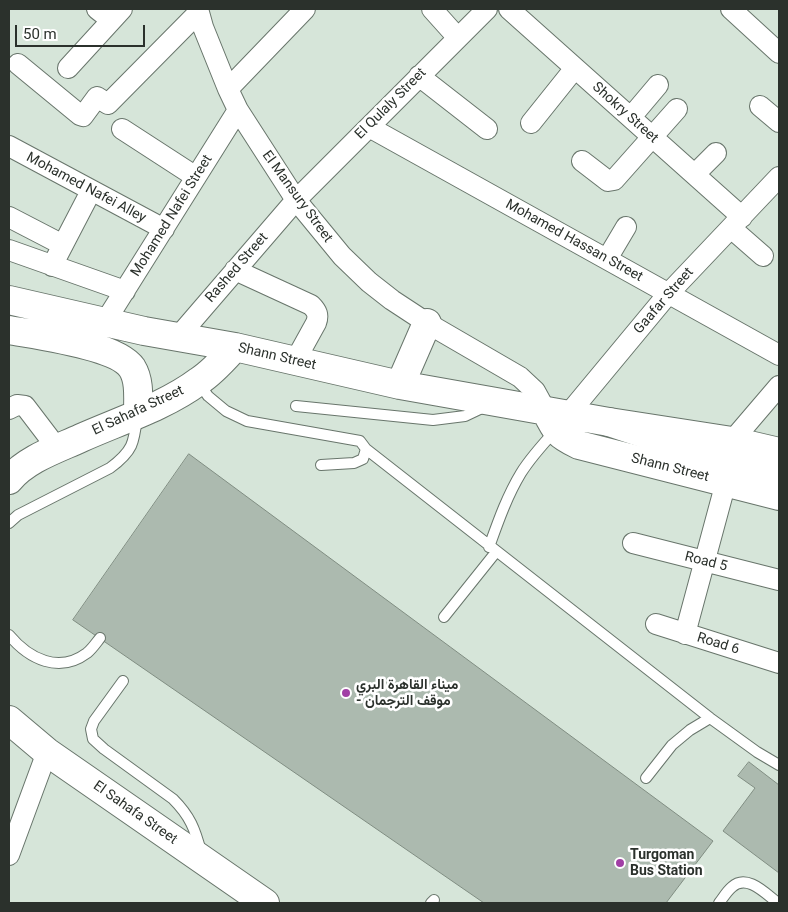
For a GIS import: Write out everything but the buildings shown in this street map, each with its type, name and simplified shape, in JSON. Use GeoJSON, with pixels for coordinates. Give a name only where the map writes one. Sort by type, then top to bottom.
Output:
{"type":"FeatureCollection","features":[{"type":"Feature","properties":{"kind":"main road","name":"Shann Street"},"geometry":{"type":"LineString","coordinates":[[9,300],[144,331],[236,347],[400,385],[494,402],[556,419],[609,422],[650,437],[720,447]]}},
{"type":"Feature","properties":{"kind":"main road"},"geometry":{"type":"LineString","coordinates":[[400,385],[427,323]]}},
{"type":"Feature","properties":{"kind":"main road"},"geometry":{"type":"LineString","coordinates":[[9,330],[102,349],[119,357],[131,366],[136,378],[138,413]]}},
{"type":"Feature","properties":{"kind":"main road"},"geometry":{"type":"LineString","coordinates":[[131,366],[144,331]]}},
{"type":"Feature","properties":{"kind":"main road","name":"El Sahafa Street"},"geometry":{"type":"LineString","coordinates":[[12,474],[57,448],[167,400],[198,382],[218,366],[236,347]]}},
{"type":"Feature","properties":{"kind":"main road","name":"Shann Street"},"geometry":{"type":"LineString","coordinates":[[556,419],[565,438],[580,445],[779,496]]}},
{"type":"Feature","properties":{"kind":"main road"},"geometry":{"type":"LineString","coordinates":[[720,447],[779,452]]}},
{"type":"Feature","properties":{"kind":"main road"},"geometry":{"type":"LineString","coordinates":[[720,447],[779,470]]}},
{"type":"Feature","properties":{"kind":"main road","name":"El Sahafa Street"},"geometry":{"type":"LineString","coordinates":[[9,720],[47,752],[261,902]]}},
{"type":"Feature","properties":{"kind":"street"},"geometry":{"type":"LineString","coordinates":[[228,89],[305,9]]}},
{"type":"Feature","properties":{"kind":"street"},"geometry":{"type":"LineString","coordinates":[[432,9],[458,38]]}},
{"type":"Feature","properties":{"kind":"street","name":"Shokry Street"},"geometry":{"type":"LineString","coordinates":[[508,9],[695,174],[763,256]]}},
{"type":"Feature","properties":{"kind":"street"},"geometry":{"type":"LineString","coordinates":[[731,9],[779,53]]}},
{"type":"Feature","properties":{"kind":"street"},"geometry":{"type":"LineString","coordinates":[[18,64],[83,116],[97,97],[108,104],[198,11]]}},
{"type":"Feature","properties":{"kind":"street","name":"El Mansury Street"},"geometry":{"type":"LineString","coordinates":[[198,11],[238,110],[296,200],[342,256],[392,300],[427,323],[520,377],[535,391],[556,419]]}},
{"type":"Feature","properties":{"kind":"street","name":"El Qulaly Street"},"geometry":{"type":"LineString","coordinates":[[296,200],[458,38],[478,12]]}},
{"type":"Feature","properties":{"kind":"street"},"geometry":{"type":"LineString","coordinates":[[68,68],[110,13]]}},
{"type":"Feature","properties":{"kind":"street"},"geometry":{"type":"LineString","coordinates":[[532,123],[575,68]]}},
{"type":"Feature","properties":{"kind":"street"},"geometry":{"type":"LineString","coordinates":[[419,76],[487,129]]}},
{"type":"Feature","properties":{"kind":"street"},"geometry":{"type":"LineString","coordinates":[[631,117],[658,85]]}},
{"type":"Feature","properties":{"kind":"street"},"geometry":{"type":"LineString","coordinates":[[760,106],[779,122]]}},
{"type":"Feature","properties":{"kind":"street"},"geometry":{"type":"LineString","coordinates":[[582,161],[608,181],[611,181],[616,178],[677,108]]}},
{"type":"Feature","properties":{"kind":"street","name":"Mohamed Nafei Street"},"geometry":{"type":"LineString","coordinates":[[105,322],[238,110]]}},
{"type":"Feature","properties":{"kind":"street","name":"Mohamed Hassan Street"},"geometry":{"type":"LineString","coordinates":[[369,127],[779,355]]}},
{"type":"Feature","properties":{"kind":"street"},"geometry":{"type":"LineString","coordinates":[[122,129],[196,177]]}},
{"type":"Feature","properties":{"kind":"street","name":"Mohamed Nafei Alley"},"geometry":{"type":"LineString","coordinates":[[9,146],[164,229]]}},
{"type":"Feature","properties":{"kind":"street"},"geometry":{"type":"LineString","coordinates":[[695,174],[716,153]]}},
{"type":"Feature","properties":{"kind":"street","name":"Gaafar Street"},"geometry":{"type":"LineString","coordinates":[[556,419],[668,294],[736,223],[777,186]]}},
{"type":"Feature","properties":{"kind":"street"},"geometry":{"type":"LineString","coordinates":[[52,266],[92,190]]}},
{"type":"Feature","properties":{"kind":"street","name":"Rashed Street"},"geometry":{"type":"LineString","coordinates":[[178,337],[296,200]]}},
{"type":"Feature","properties":{"kind":"street"},"geometry":{"type":"LineString","coordinates":[[9,217],[63,245]]}},
{"type":"Feature","properties":{"kind":"street"},"geometry":{"type":"LineString","coordinates":[[607,260],[626,227]]}},
{"type":"Feature","properties":{"kind":"street"},"geometry":{"type":"LineString","coordinates":[[9,250],[125,291]]}},
{"type":"Feature","properties":{"kind":"street"},"geometry":{"type":"LineString","coordinates":[[235,270],[311,305],[316,310],[318,316],[316,323],[295,361]]}},
{"type":"Feature","properties":{"kind":"street"},"geometry":{"type":"LineString","coordinates":[[720,447],[779,386]]}},
{"type":"Feature","properties":{"kind":"street"},"geometry":{"type":"LineString","coordinates":[[9,409],[17,405],[25,406],[57,448]]}},
{"type":"Feature","properties":{"kind":"street"},"geometry":{"type":"LineString","coordinates":[[685,634],[726,482]]}},
{"type":"Feature","properties":{"kind":"street","name":"Road 5"},"geometry":{"type":"LineString","coordinates":[[633,543],[779,580]]}},
{"type":"Feature","properties":{"kind":"street","name":"Road 6"},"geometry":{"type":"LineString","coordinates":[[656,624],[779,663]]}},
{"type":"Feature","properties":{"kind":"street"},"geometry":{"type":"LineString","coordinates":[[9,855],[47,752]]}},
{"type":"Feature","properties":{"kind":"lane"},"geometry":{"type":"LineString","coordinates":[[198,382],[208,396],[226,411],[247,421],[360,441],[366,450],[492,550],[710,718],[757,752],[779,765]]}},
{"type":"Feature","properties":{"kind":"lane"},"geometry":{"type":"LineString","coordinates":[[296,406],[433,420],[465,416],[494,402]]}},
{"type":"Feature","properties":{"kind":"lane"},"geometry":{"type":"LineString","coordinates":[[9,523],[18,515],[110,468],[120,461],[129,452],[134,438],[138,413]]}},
{"type":"Feature","properties":{"kind":"lane"},"geometry":{"type":"LineString","coordinates":[[444,617],[492,550],[498,522],[521,474],[556,419]]}},
{"type":"Feature","properties":{"kind":"lane"},"geometry":{"type":"LineString","coordinates":[[321,465],[354,463],[363,459],[366,450]]}},
{"type":"Feature","properties":{"kind":"lane"},"geometry":{"type":"LineString","coordinates":[[9,635],[16,643],[35,657],[51,664],[71,662],[88,653],[100,638]]}},
{"type":"Feature","properties":{"kind":"lane"},"geometry":{"type":"LineString","coordinates":[[122,681],[94,721],[91,729],[93,739],[180,806],[194,827],[203,860]]}},
{"type":"Feature","properties":{"kind":"lane"},"geometry":{"type":"LineString","coordinates":[[646,778],[672,745],[690,730],[710,718]]}},
{"type":"Feature","properties":{"kind":"lane"},"geometry":{"type":"LineString","coordinates":[[719,903],[732,886],[739,882],[746,882],[754,885],[778,903]]}},
{"type":"Feature","properties":{"kind":"place","name":"ميناء القاهرة البري - موقف الترجمان"},"geometry":{"type":"Point","coordinates":[346,693]}},
{"type":"Feature","properties":{"kind":"place","name":"Turgoman Bus Station"},"geometry":{"type":"Point","coordinates":[620,863]}}]}
